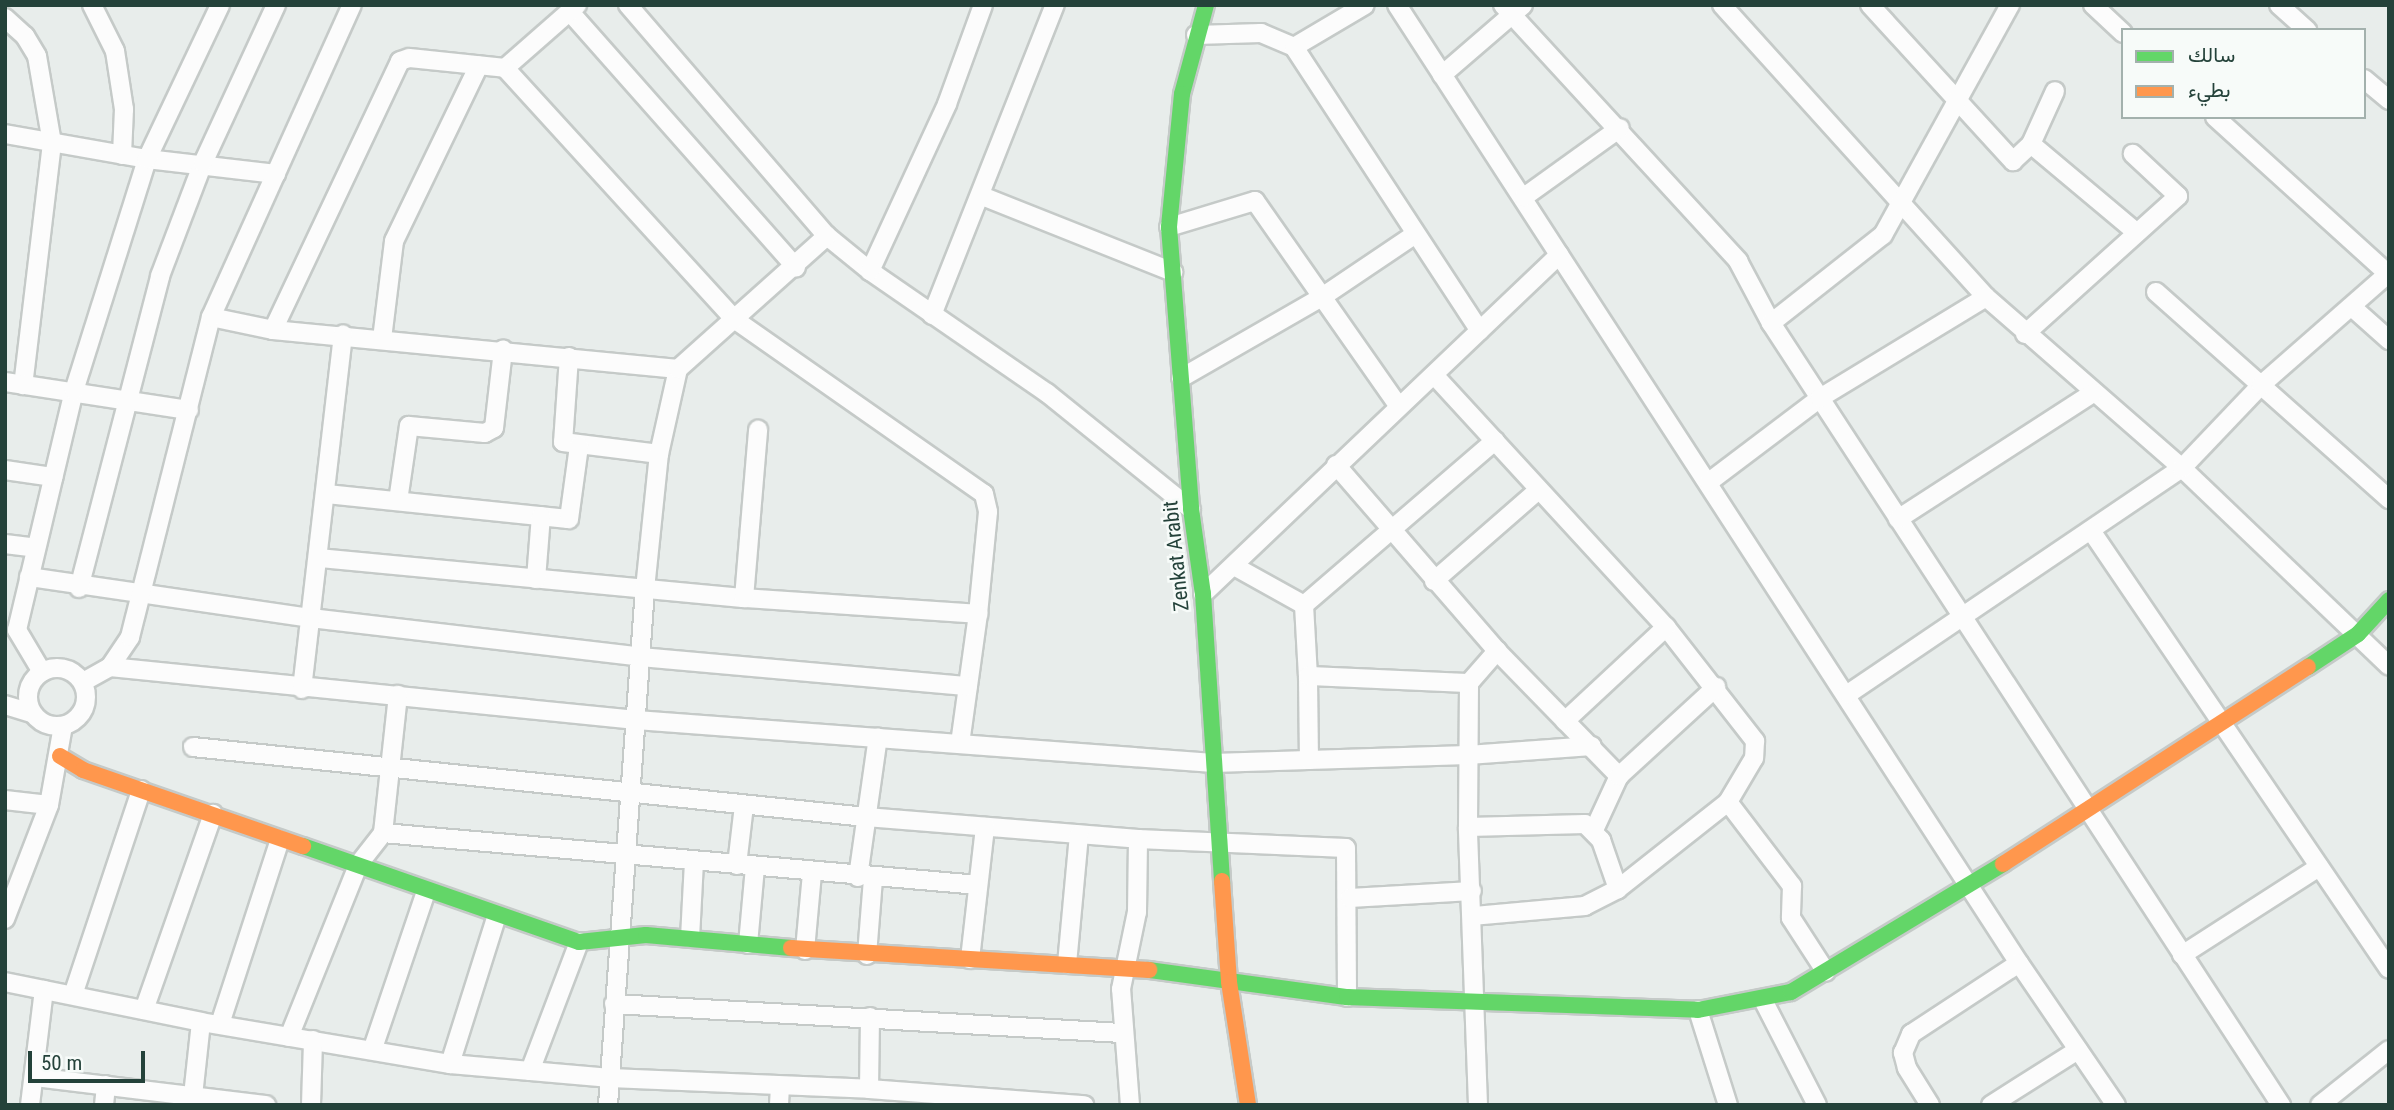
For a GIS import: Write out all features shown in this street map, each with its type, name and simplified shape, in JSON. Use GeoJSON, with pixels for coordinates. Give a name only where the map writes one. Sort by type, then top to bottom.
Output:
{"type":"FeatureCollection","features":[{"type":"Feature","properties":{"kind":"street"},"geometry":{"type":"LineString","coordinates":[[92,5],[114,51],[124,109],[122,155]]}},
{"type":"Feature","properties":{"kind":"street"},"geometry":{"type":"LineString","coordinates":[[42,672],[17,636],[74,391],[147,159],[220,5]]}},
{"type":"Feature","properties":{"kind":"street"},"geometry":{"type":"LineString","coordinates":[[79,588],[160,276],[203,163],[276,5]]}},
{"type":"Feature","properties":{"kind":"street"},"geometry":{"type":"LineString","coordinates":[[83,682],[110,667],[130,637],[211,317],[352,5]]}},
{"type":"Feature","properties":{"kind":"street"},"geometry":{"type":"LineString","coordinates":[[628,5],[827,236],[870,271],[1048,393],[1191,509]]}},
{"type":"Feature","properties":{"kind":"street"},"geometry":{"type":"LineString","coordinates":[[870,271],[947,103],[983,5]]}},
{"type":"Feature","properties":{"kind":"street"},"geometry":{"type":"LineString","coordinates":[[932,315],[982,196],[1055,5]]}},
{"type":"Feature","properties":{"kind":"street","name":"Zenkat Arabit"},"geometry":{"type":"LineString","coordinates":[[1206,5],[1196,35],[1180,106],[1169,227],[1191,509],[1203,594],[1229,982],[1248,1105]]}},
{"type":"Feature","properties":{"kind":"street"},"geometry":{"type":"LineString","coordinates":[[1294,47],[1365,5]]}},
{"type":"Feature","properties":{"kind":"street"},"geometry":{"type":"LineString","coordinates":[[1397,5],[1848,694],[2019,963],[2116,1105]]}},
{"type":"Feature","properties":{"kind":"street"},"geometry":{"type":"LineString","coordinates":[[1722,5],[1986,297],[2025,334],[2182,468],[2389,666]]}},
{"type":"Feature","properties":{"kind":"street"},"geometry":{"type":"LineString","coordinates":[[1870,5],[1956,103],[2013,161],[2031,144],[2055,91]]}},
{"type":"Feature","properties":{"kind":"street"},"geometry":{"type":"LineString","coordinates":[[2093,5],[2121,31]]}},
{"type":"Feature","properties":{"kind":"street"},"geometry":{"type":"LineString","coordinates":[[2279,5],[2306,28]]}},
{"type":"Feature","properties":{"kind":"street"},"geometry":{"type":"LineString","coordinates":[[1771,323],[1883,235],[1956,103],[2004,8]]}},
{"type":"Feature","properties":{"kind":"street"},"geometry":{"type":"LineString","coordinates":[[505,68],[574,9],[796,267]]}},
{"type":"Feature","properties":{"kind":"street"},"geometry":{"type":"LineString","coordinates":[[1442,75],[1513,9],[1738,261],[1771,323],[2281,1105]]}},
{"type":"Feature","properties":{"kind":"street"},"geometry":{"type":"LineString","coordinates":[[5,18],[25,36],[37,56],[52,143],[14,384],[189,410]]}},
{"type":"Feature","properties":{"kind":"street"},"geometry":{"type":"LineString","coordinates":[[1196,35],[1261,33],[1294,47],[1414,235],[1480,331]]}},
{"type":"Feature","properties":{"kind":"street"},"geometry":{"type":"LineString","coordinates":[[273,330],[400,61],[409,58],[505,68],[734,319],[984,494],[988,512],[978,614],[960,743]]}},
{"type":"Feature","properties":{"kind":"street"},"geometry":{"type":"LineString","coordinates":[[382,339],[394,241],[480,65]]}},
{"type":"Feature","properties":{"kind":"street"},"geometry":{"type":"LineString","coordinates":[[2366,81],[2389,100]]}},
{"type":"Feature","properties":{"kind":"street"},"geometry":{"type":"LineString","coordinates":[[1848,694],[1962,615],[2092,532],[2182,468],[2261,385],[2388,273],[2217,119]]}},
{"type":"Feature","properties":{"kind":"street"},"geometry":{"type":"LineString","coordinates":[[1524,197],[1620,128]]}},
{"type":"Feature","properties":{"kind":"street"},"geometry":{"type":"LineString","coordinates":[[5,134],[147,159],[203,163],[276,174]]}},
{"type":"Feature","properties":{"kind":"street"},"geometry":{"type":"LineString","coordinates":[[2031,144],[2137,233]]}},
{"type":"Feature","properties":{"kind":"street"},"geometry":{"type":"LineString","coordinates":[[2025,334],[2137,233],[2178,192],[2133,154]]}},
{"type":"Feature","properties":{"kind":"street"},"geometry":{"type":"LineString","coordinates":[[982,196],[1173,272]]}},
{"type":"Feature","properties":{"kind":"street"},"geometry":{"type":"LineString","coordinates":[[1169,227],[1255,201],[1399,407]]}},
{"type":"Feature","properties":{"kind":"street"},"geometry":{"type":"LineString","coordinates":[[1181,378],[1322,297],[1414,235]]}},
{"type":"Feature","properties":{"kind":"street"},"geometry":{"type":"LineString","coordinates":[[608,1105],[645,589],[659,454],[678,369],[796,267],[827,236]]}},
{"type":"Feature","properties":{"kind":"street"},"geometry":{"type":"LineString","coordinates":[[1203,594],[1336,465],[1435,376],[1559,255]]}},
{"type":"Feature","properties":{"kind":"street"},"geometry":{"type":"LineString","coordinates":[[2156,292],[2389,499]]}},
{"type":"Feature","properties":{"kind":"street"},"geometry":{"type":"LineString","coordinates":[[1709,482],[1820,398],[1986,297]]}},
{"type":"Feature","properties":{"kind":"street"},"geometry":{"type":"LineString","coordinates":[[2352,307],[2389,340]]}},
{"type":"Feature","properties":{"kind":"street"},"geometry":{"type":"LineString","coordinates":[[211,317],[273,330],[343,334],[678,369]]}},
{"type":"Feature","properties":{"kind":"street"},"geometry":{"type":"LineString","coordinates":[[302,689],[327,494],[343,334]]}},
{"type":"Feature","properties":{"kind":"street"},"geometry":{"type":"LineString","coordinates":[[398,501],[409,426],[485,433],[494,428],[503,350]]}},
{"type":"Feature","properties":{"kind":"street"},"geometry":{"type":"LineString","coordinates":[[569,358],[561,439],[579,446],[659,454]]}},
{"type":"Feature","properties":{"kind":"street"},"geometry":{"type":"LineString","coordinates":[[1435,376],[1537,491],[1666,627],[1716,687],[1755,741],[1750,768],[1728,802],[1618,889],[1585,906],[1474,916]]}},
{"type":"Feature","properties":{"kind":"street"},"geometry":{"type":"LineString","coordinates":[[1898,519],[2093,393]]}},
{"type":"Feature","properties":{"kind":"street"},"geometry":{"type":"LineString","coordinates":[[744,598],[758,430]]}},
{"type":"Feature","properties":{"kind":"street"},"geometry":{"type":"LineString","coordinates":[[1304,605],[1494,441]]}},
{"type":"Feature","properties":{"kind":"street"},"geometry":{"type":"LineString","coordinates":[[327,494],[541,516],[572,516],[579,446]]}},
{"type":"Feature","properties":{"kind":"street"},"geometry":{"type":"LineString","coordinates":[[1336,465],[1390,531],[1497,651],[1619,776]]}},
{"type":"Feature","properties":{"kind":"street"},"geometry":{"type":"LineString","coordinates":[[5,470],[53,477]]}},
{"type":"Feature","properties":{"kind":"street"},"geometry":{"type":"LineString","coordinates":[[1434,581],[1537,491]]}},
{"type":"Feature","properties":{"kind":"street"},"geometry":{"type":"LineString","coordinates":[[536,579],[541,516]]}},
{"type":"Feature","properties":{"kind":"street"},"geometry":{"type":"LineString","coordinates":[[2092,532],[2389,969]]}},
{"type":"Feature","properties":{"kind":"street"},"geometry":{"type":"LineString","coordinates":[[5,544],[36,548]]}},
{"type":"Feature","properties":{"kind":"street"},"geometry":{"type":"LineString","coordinates":[[319,558],[744,598],[978,614]]}},
{"type":"Feature","properties":{"kind":"street"},"geometry":{"type":"LineString","coordinates":[[1234,566],[1304,605]]}},
{"type":"Feature","properties":{"kind":"street"},"geometry":{"type":"LineString","coordinates":[[29,577],[79,588],[641,657],[968,686]]}},
{"type":"Feature","properties":{"kind":"street"},"geometry":{"type":"LineString","coordinates":[[60,757],[70,765],[579,942],[618,940],[635,935],[690,938],[867,955],[1123,966],[1346,997],[1698,1010],[1763,1000],[1791,992],[1826,972],[1970,885],[2087,806],[2358,634],[2389,600]]}},
{"type":"Feature","properties":{"kind":"street"},"geometry":{"type":"LineString","coordinates":[[1304,605],[1309,760]]}},
{"type":"Feature","properties":{"kind":"street"},"geometry":{"type":"LineString","coordinates":[[1565,721],[1666,627]]}},
{"type":"Feature","properties":{"kind":"street"},"geometry":{"type":"LineString","coordinates":[[1478,1105],[1474,916],[1468,827],[1469,683],[1497,651]]}},
{"type":"Feature","properties":{"kind":"street"},"geometry":{"type":"LineString","coordinates":[[110,667],[302,689],[398,695],[636,720],[1213,763],[1468,755],[1592,746]]}},
{"type":"Feature","properties":{"kind":"street"},"geometry":{"type":"LineString","coordinates":[[5,705],[32,713],[45,724],[63,726],[84,710],[83,682],[69,670],[42,672]]}},
{"type":"Feature","properties":{"kind":"street"},"geometry":{"type":"LineString","coordinates":[[32,713],[28,695],[42,672]]}},
{"type":"Feature","properties":{"kind":"street"},"geometry":{"type":"LineString","coordinates":[[1308,676],[1469,683]]}},
{"type":"Feature","properties":{"kind":"street"},"geometry":{"type":"LineString","coordinates":[[1594,830],[1619,776],[1716,687]]}},
{"type":"Feature","properties":{"kind":"street"},"geometry":{"type":"LineString","coordinates":[[289,1037],[358,865],[383,833],[398,695]]}},
{"type":"Feature","properties":{"kind":"street"},"geometry":{"type":"LineString","coordinates":[[5,919],[49,805],[60,757],[63,726]]}},
{"type":"Feature","properties":{"kind":"street"},"geometry":{"type":"LineString","coordinates":[[867,955],[866,817],[878,737]]}},
{"type":"Feature","properties":{"kind":"street"},"geometry":{"type":"LineString","coordinates":[[193,747],[866,817],[1138,839],[1346,848],[1350,898],[1346,997]]}},
{"type":"Feature","properties":{"kind":"street"},"geometry":{"type":"LineString","coordinates":[[74,995],[141,790]]}},
{"type":"Feature","properties":{"kind":"street"},"geometry":{"type":"LineString","coordinates":[[5,800],[49,805]]}},
{"type":"Feature","properties":{"kind":"street"},"geometry":{"type":"LineString","coordinates":[[1728,802],[1792,886],[1791,918],[1826,972]]}},
{"type":"Feature","properties":{"kind":"street"},"geometry":{"type":"LineString","coordinates":[[744,805],[748,944]]}},
{"type":"Feature","properties":{"kind":"street"},"geometry":{"type":"LineString","coordinates":[[144,1010],[213,814]]}},
{"type":"Feature","properties":{"kind":"street"},"geometry":{"type":"LineString","coordinates":[[1468,827],[1585,824],[1594,830],[1618,889]]}},
{"type":"Feature","properties":{"kind":"street"},"geometry":{"type":"LineString","coordinates":[[970,959],[985,827]]}},
{"type":"Feature","properties":{"kind":"street"},"geometry":{"type":"LineString","coordinates":[[383,833],[865,878],[978,885]]}},
{"type":"Feature","properties":{"kind":"street"},"geometry":{"type":"LineString","coordinates":[[1067,964],[1079,835]]}},
{"type":"Feature","properties":{"kind":"street"},"geometry":{"type":"LineString","coordinates":[[220,1024],[280,839]]}},
{"type":"Feature","properties":{"kind":"street"},"geometry":{"type":"LineString","coordinates":[[1130,1105],[1121,1033],[1123,966],[1137,912],[1138,839]]}},
{"type":"Feature","properties":{"kind":"street"},"geometry":{"type":"LineString","coordinates":[[690,938],[694,861]]}},
{"type":"Feature","properties":{"kind":"street"},"geometry":{"type":"LineString","coordinates":[[2182,955],[2319,867]]}},
{"type":"Feature","properties":{"kind":"street"},"geometry":{"type":"LineString","coordinates":[[805,950],[811,873]]}},
{"type":"Feature","properties":{"kind":"street"},"geometry":{"type":"LineString","coordinates":[[373,1048],[426,891]]}},
{"type":"Feature","properties":{"kind":"street"},"geometry":{"type":"LineString","coordinates":[[1350,898],[1472,891]]}},
{"type":"Feature","properties":{"kind":"street"},"geometry":{"type":"LineString","coordinates":[[450,1064],[497,915]]}},
{"type":"Feature","properties":{"kind":"street"},"geometry":{"type":"LineString","coordinates":[[530,1071],[579,942]]}},
{"type":"Feature","properties":{"kind":"street"},"geometry":{"type":"LineString","coordinates":[[1930,1105],[1903,1053],[1911,1034],[2019,963]]}},
{"type":"Feature","properties":{"kind":"street"},"geometry":{"type":"LineString","coordinates":[[5,982],[201,1022],[373,1048],[450,1064],[610,1078],[869,1089],[1084,1105]]}},
{"type":"Feature","properties":{"kind":"street"},"geometry":{"type":"LineString","coordinates":[[30,1105],[44,990]]}},
{"type":"Feature","properties":{"kind":"street"},"geometry":{"type":"LineString","coordinates":[[1763,1000],[1817,1105]]}},
{"type":"Feature","properties":{"kind":"street"},"geometry":{"type":"LineString","coordinates":[[614,1004],[1121,1033]]}},
{"type":"Feature","properties":{"kind":"street"},"geometry":{"type":"LineString","coordinates":[[1698,1010],[1728,1105]]}},
{"type":"Feature","properties":{"kind":"street"},"geometry":{"type":"LineString","coordinates":[[869,1089],[870,1017]]}},
{"type":"Feature","properties":{"kind":"street"},"geometry":{"type":"LineString","coordinates":[[193,1100],[201,1022]]}},
{"type":"Feature","properties":{"kind":"street"},"geometry":{"type":"LineString","coordinates":[[311,1105],[313,1040]]}},
{"type":"Feature","properties":{"kind":"street"},"geometry":{"type":"LineString","coordinates":[[1991,1105],[2078,1050]]}},
{"type":"Feature","properties":{"kind":"street"},"geometry":{"type":"LineString","coordinates":[[2320,1105],[2389,1050]]}},
{"type":"Feature","properties":{"kind":"street"},"geometry":{"type":"LineString","coordinates":[[34,1077],[106,1085],[193,1100],[266,1105]]}},
{"type":"Feature","properties":{"kind":"street"},"geometry":{"type":"LineString","coordinates":[[104,1105],[106,1085]]}},
{"type":"Feature","properties":{"kind":"street"},"geometry":{"type":"LineString","coordinates":[[779,1105],[780,1086]]}},
{"type":"Feature","properties":{"kind":"traffic: fast"},"geometry":{"type":"LineString","coordinates":[[1206,5],[1182,94],[1169,227],[1191,509],[1203,594],[1222,881]]}},
{"type":"Feature","properties":{"kind":"traffic: fast"},"geometry":{"type":"LineString","coordinates":[[2308,667],[2358,634],[2389,600]]}},
{"type":"Feature","properties":{"kind":"traffic: fast"},"geometry":{"type":"LineString","coordinates":[[303,846],[579,942],[646,935],[791,948]]}},
{"type":"Feature","properties":{"kind":"traffic: fast"},"geometry":{"type":"LineString","coordinates":[[1149,970],[1347,997],[1698,1010],[1791,992],[2003,864]]}},
{"type":"Feature","properties":{"kind":"traffic: slow"},"geometry":{"type":"LineString","coordinates":[[2003,864],[2308,667]]}},
{"type":"Feature","properties":{"kind":"traffic: slow"},"geometry":{"type":"LineString","coordinates":[[60,756],[83,770],[303,846]]}},
{"type":"Feature","properties":{"kind":"traffic: slow"},"geometry":{"type":"LineString","coordinates":[[1222,881],[1229,982],[1248,1105]]}},
{"type":"Feature","properties":{"kind":"traffic: slow"},"geometry":{"type":"LineString","coordinates":[[791,948],[1149,970]]}}]}
